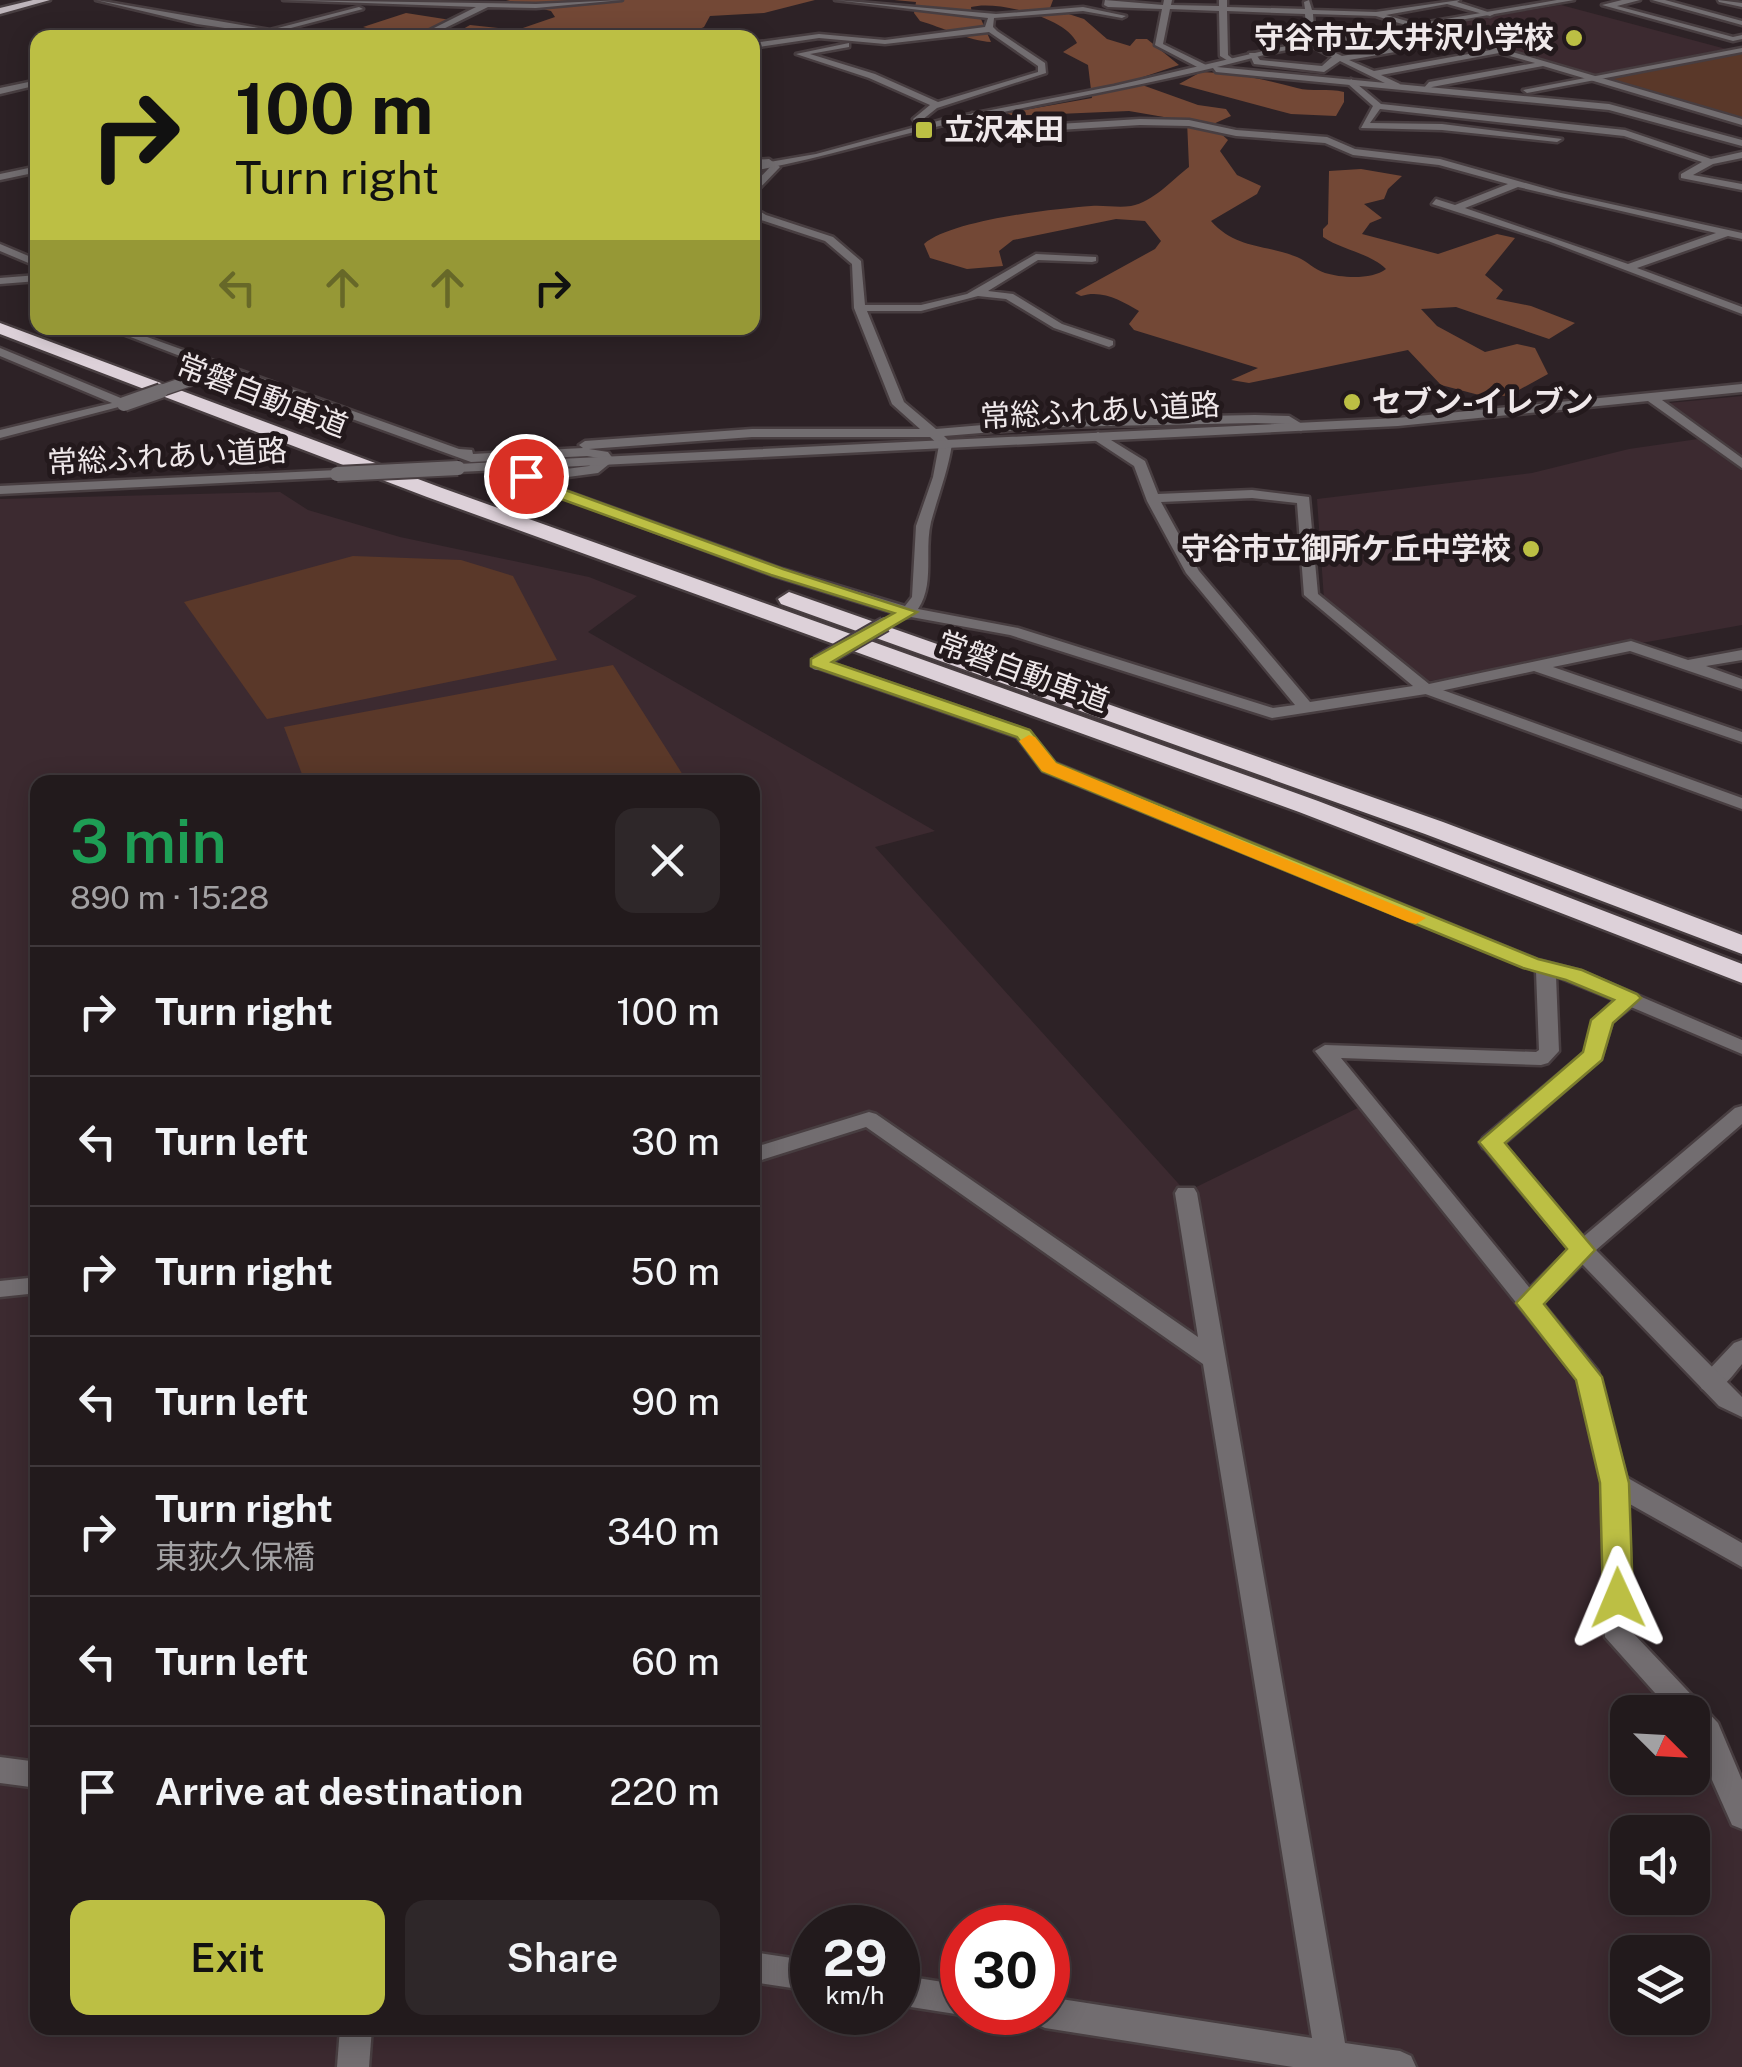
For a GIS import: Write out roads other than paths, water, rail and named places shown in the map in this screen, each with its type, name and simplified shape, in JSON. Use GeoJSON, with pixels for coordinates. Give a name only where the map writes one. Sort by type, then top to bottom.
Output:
{"type":"FeatureCollection","features":[{"type":"Feature","properties":{"kind":"highway","name":"常磐自動車道"},"geometry":{"type":"LineString","coordinates":[[0,310],[30,322]]}},
{"type":"Feature","properties":{"kind":"highway","name":"常磐自動車道"},"geometry":{"type":"LineString","coordinates":[[0,328],[286,438],[1368,830],[1742,974]]}},
{"type":"Feature","properties":{"kind":"highway","name":"常磐自動車道"},"geometry":{"type":"LineString","coordinates":[[65,335],[423,468],[1397,814],[1742,945]]}},
{"type":"Feature","properties":{"kind":"main road"},"geometry":{"type":"LineString","coordinates":[[0,11],[46,0]]}},
{"type":"Feature","properties":{"kind":"street"},"geometry":{"type":"LineString","coordinates":[[100,0],[196,22],[254,30]]}},
{"type":"Feature","properties":{"kind":"street"},"geometry":{"type":"LineString","coordinates":[[287,0],[536,6],[618,0]]}},
{"type":"Feature","properties":{"kind":"street"},"geometry":{"type":"LineString","coordinates":[[839,0],[996,16],[1083,9],[1124,17],[1164,18]]}},
{"type":"Feature","properties":{"kind":"street"},"geometry":{"type":"LineString","coordinates":[[1109,0],[1108,4],[1223,4],[1376,14],[1456,0]]}},
{"type":"Feature","properties":{"kind":"street"},"geometry":{"type":"LineString","coordinates":[[1308,0],[1311,44]]}},
{"type":"Feature","properties":{"kind":"street"},"geometry":{"type":"LineString","coordinates":[[1375,0],[1403,9]]}},
{"type":"Feature","properties":{"kind":"street"},"geometry":{"type":"LineString","coordinates":[[760,165],[836,152],[972,116],[1252,55],[1570,0]]}},
{"type":"Feature","properties":{"kind":"street"},"geometry":{"type":"LineString","coordinates":[[1636,0],[1606,5],[1733,39],[1742,38]]}},
{"type":"Feature","properties":{"kind":"street"},"geometry":{"type":"LineString","coordinates":[[1656,0],[1742,22]]}},
{"type":"Feature","properties":{"kind":"street"},"geometry":{"type":"LineString","coordinates":[[1722,0],[1742,7]]}},
{"type":"Feature","properties":{"kind":"street"},"geometry":{"type":"LineString","coordinates":[[1446,1],[1490,14]]}},
{"type":"Feature","properties":{"kind":"street"},"geometry":{"type":"LineString","coordinates":[[277,30],[385,2]]}},
{"type":"Feature","properties":{"kind":"street"},"geometry":{"type":"LineString","coordinates":[[437,30],[492,2]]}},
{"type":"Feature","properties":{"kind":"street"},"geometry":{"type":"LineString","coordinates":[[1167,4],[1160,44],[1203,67],[1609,106],[1742,143]]}},
{"type":"Feature","properties":{"kind":"street"},"geometry":{"type":"LineString","coordinates":[[1223,4],[1224,56],[1230,60]]}},
{"type":"Feature","properties":{"kind":"street"},"geometry":{"type":"LineString","coordinates":[[1666,21],[1742,7]]}},
{"type":"Feature","properties":{"kind":"street"},"geometry":{"type":"LineString","coordinates":[[1376,14],[1742,122]]}},
{"type":"Feature","properties":{"kind":"street"},"geometry":{"type":"LineString","coordinates":[[991,29],[991,19],[996,16]]}},
{"type":"Feature","properties":{"kind":"street"},"geometry":{"type":"LineString","coordinates":[[760,45],[819,36],[884,42],[991,29],[1042,64],[1042,73],[937,105],[917,118],[922,128]]}},
{"type":"Feature","properties":{"kind":"street"},"geometry":{"type":"LineString","coordinates":[[1252,55],[1257,62],[1324,68],[1340,58],[1459,38]]}},
{"type":"Feature","properties":{"kind":"street"},"geometry":{"type":"LineString","coordinates":[[871,40],[800,54],[875,77],[937,105]]}},
{"type":"Feature","properties":{"kind":"street"},"geometry":{"type":"LineString","coordinates":[[1311,44],[1397,86]]}},
{"type":"Feature","properties":{"kind":"street"},"geometry":{"type":"LineString","coordinates":[[1501,95],[1742,50]]}},
{"type":"Feature","properties":{"kind":"street"},"geometry":{"type":"LineString","coordinates":[[1374,74],[1502,51]]}},
{"type":"Feature","properties":{"kind":"street"},"geometry":{"type":"LineString","coordinates":[[1428,89],[1429,85],[1546,64]]}},
{"type":"Feature","properties":{"kind":"street"},"geometry":{"type":"LineString","coordinates":[[1351,82],[1378,106],[1627,134],[1710,162]]}},
{"type":"Feature","properties":{"kind":"street"},"geometry":{"type":"LineString","coordinates":[[0,91],[30,84]]}},
{"type":"Feature","properties":{"kind":"street"},"geometry":{"type":"LineString","coordinates":[[1378,106],[1364,126],[1442,126],[1570,141]]}},
{"type":"Feature","properties":{"kind":"street"},"geometry":{"type":"LineString","coordinates":[[972,116],[1042,128],[1140,122],[1304,136],[1327,140],[1353,152],[1440,162],[1742,236]]}},
{"type":"Feature","properties":{"kind":"street"},"geometry":{"type":"LineString","coordinates":[[1627,134],[1672,122]]}},
{"type":"Feature","properties":{"kind":"street"},"geometry":{"type":"LineString","coordinates":[[1725,138],[1742,134]]}},
{"type":"Feature","properties":{"kind":"street"},"geometry":{"type":"LineString","coordinates":[[1592,142],[1673,150]]}},
{"type":"Feature","properties":{"kind":"street"},"geometry":{"type":"LineString","coordinates":[[1739,184],[1684,176],[1710,162],[1742,155]]}},
{"type":"Feature","properties":{"kind":"street"},"geometry":{"type":"LineString","coordinates":[[760,184],[775,167],[772,164]]}},
{"type":"Feature","properties":{"kind":"street"},"geometry":{"type":"LineString","coordinates":[[0,177],[30,171]]}},
{"type":"Feature","properties":{"kind":"street"},"geometry":{"type":"LineString","coordinates":[[1456,208],[1518,184]]}},
{"type":"Feature","properties":{"kind":"street"},"geometry":{"type":"LineString","coordinates":[[1436,202],[1742,311]]}},
{"type":"Feature","properties":{"kind":"street"},"geometry":{"type":"LineString","coordinates":[[760,216],[839,244],[857,263],[860,308],[898,404],[940,438]]}},
{"type":"Feature","properties":{"kind":"street"},"geometry":{"type":"LineString","coordinates":[[1628,268],[1726,233]]}},
{"type":"Feature","properties":{"kind":"street"},"geometry":{"type":"LineString","coordinates":[[5,249],[30,246]]}},
{"type":"Feature","properties":{"kind":"street"},"geometry":{"type":"LineString","coordinates":[[5,249],[30,260]]}},
{"type":"Feature","properties":{"kind":"street"},"geometry":{"type":"LineString","coordinates":[[860,308],[921,308],[976,293],[1036,257],[1092,259]]}},
{"type":"Feature","properties":{"kind":"street"},"geometry":{"type":"LineString","coordinates":[[0,281],[30,279]]}},
{"type":"Feature","properties":{"kind":"street"},"geometry":{"type":"LineString","coordinates":[[976,293],[1009,296],[1058,326],[1109,343]]}},
{"type":"Feature","properties":{"kind":"street"},"geometry":{"type":"LineString","coordinates":[[130,335],[458,460],[752,432],[940,438],[1055,423],[1255,419],[1289,420],[1300,427]]}},
{"type":"Feature","properties":{"kind":"street"},"geometry":{"type":"LineString","coordinates":[[0,352],[124,404]]}},
{"type":"Feature","properties":{"kind":"street"},"geometry":{"type":"LineString","coordinates":[[0,366],[24,363]]}},
{"type":"Feature","properties":{"kind":"street"},"geometry":{"type":"LineString","coordinates":[[0,434],[124,404],[222,370]]}},
{"type":"Feature","properties":{"kind":"street","name":"常総ふれあい道路"},"geometry":{"type":"LineString","coordinates":[[608,460],[940,438],[1098,436],[1398,422],[1742,388]]}},
{"type":"Feature","properties":{"kind":"street"},"geometry":{"type":"LineString","coordinates":[[1650,397],[1742,464]]}},
{"type":"Feature","properties":{"kind":"street"},"geometry":{"type":"LineString","coordinates":[[1098,436],[1140,464],[1153,498],[1193,573],[1305,707]]}},
{"type":"Feature","properties":{"kind":"street"},"geometry":{"type":"LineString","coordinates":[[940,438],[940,478],[923,526],[918,597],[909,612],[817,663],[1023,734],[1049,767],[1546,969],[1574,975],[1742,1048]]}},
{"type":"Feature","properties":{"kind":"street"},"geometry":{"type":"LineString","coordinates":[[458,460],[586,452],[602,455],[608,460],[592,470],[520,479],[777,572],[909,612],[1012,631],[1272,712],[1426,689],[1630,646],[1742,684]]}},
{"type":"Feature","properties":{"kind":"street","name":"常総ふれあい道路"},"geometry":{"type":"LineString","coordinates":[[0,490],[337,474],[458,460]]}},
{"type":"Feature","properties":{"kind":"street"},"geometry":{"type":"LineString","coordinates":[[1153,498],[1252,494],[1304,500],[1311,595],[1426,689],[1742,804]]}},
{"type":"Feature","properties":{"kind":"street"},"geometry":{"type":"LineString","coordinates":[[1688,666],[1742,656]]}},
{"type":"Feature","properties":{"kind":"street"},"geometry":{"type":"LineString","coordinates":[[1535,666],[1742,737]]}},
{"type":"Feature","properties":{"kind":"street"},"geometry":{"type":"LineString","coordinates":[[1546,969],[1549,1051],[1541,1059],[1325,1052],[1589,1377],[1615,1483],[1619,1637],[1673,1695]]}},
{"type":"Feature","properties":{"kind":"street"},"geometry":{"type":"LineString","coordinates":[[1630,998],[1603,1020],[1594,1055],[1491,1142],[1582,1250],[1742,1408]]}},
{"type":"Feature","properties":{"kind":"street"},"geometry":{"type":"LineString","coordinates":[[1529,1303],[1582,1250],[1742,1113]]}},
{"type":"Feature","properties":{"kind":"street"},"geometry":{"type":"LineString","coordinates":[[760,1153],[868,1118],[1211,1358]]}},
{"type":"Feature","properties":{"kind":"street"},"geometry":{"type":"LineString","coordinates":[[1186,1193],[1332,2062]]}},
{"type":"Feature","properties":{"kind":"street"},"geometry":{"type":"LineString","coordinates":[[0,1289],[30,1287]]}},
{"type":"Feature","properties":{"kind":"street"},"geometry":{"type":"LineString","coordinates":[[1712,1382],[1742,1349]]}},
{"type":"Feature","properties":{"kind":"street"},"geometry":{"type":"LineString","coordinates":[[1615,1483],[1742,1556]]}},
{"type":"Feature","properties":{"kind":"street"},"geometry":{"type":"LineString","coordinates":[[1710,1737],[1742,1816]]}},
{"type":"Feature","properties":{"kind":"street"},"geometry":{"type":"LineString","coordinates":[[0,1770],[30,1774]]}},
{"type":"Feature","properties":{"kind":"street"},"geometry":{"type":"LineString","coordinates":[[760,1968],[790,1973]]}},
{"type":"Feature","properties":{"kind":"street"},"geometry":{"type":"LineString","coordinates":[[1070,2016],[1332,2062],[1400,2067]]}},
{"type":"Feature","properties":{"kind":"street"},"geometry":{"type":"LineString","coordinates":[[352,2067],[355,2035]]}},
{"type":"Feature","properties":{"kind":"place","name":"守谷市立大井沢小学校"},"geometry":{"type":"Point","coordinates":[1574,38]}},
{"type":"Feature","properties":{"kind":"place","name":"立沢本田"},"geometry":{"type":"Point","coordinates":[924,130]}},
{"type":"Feature","properties":{"kind":"place","name":"セブン-イレブン"},"geometry":{"type":"Point","coordinates":[1352,402]}},
{"type":"Feature","properties":{"kind":"place","name":"守谷市立御所ケ丘中学校"},"geometry":{"type":"Point","coordinates":[1531,549]}}]}
